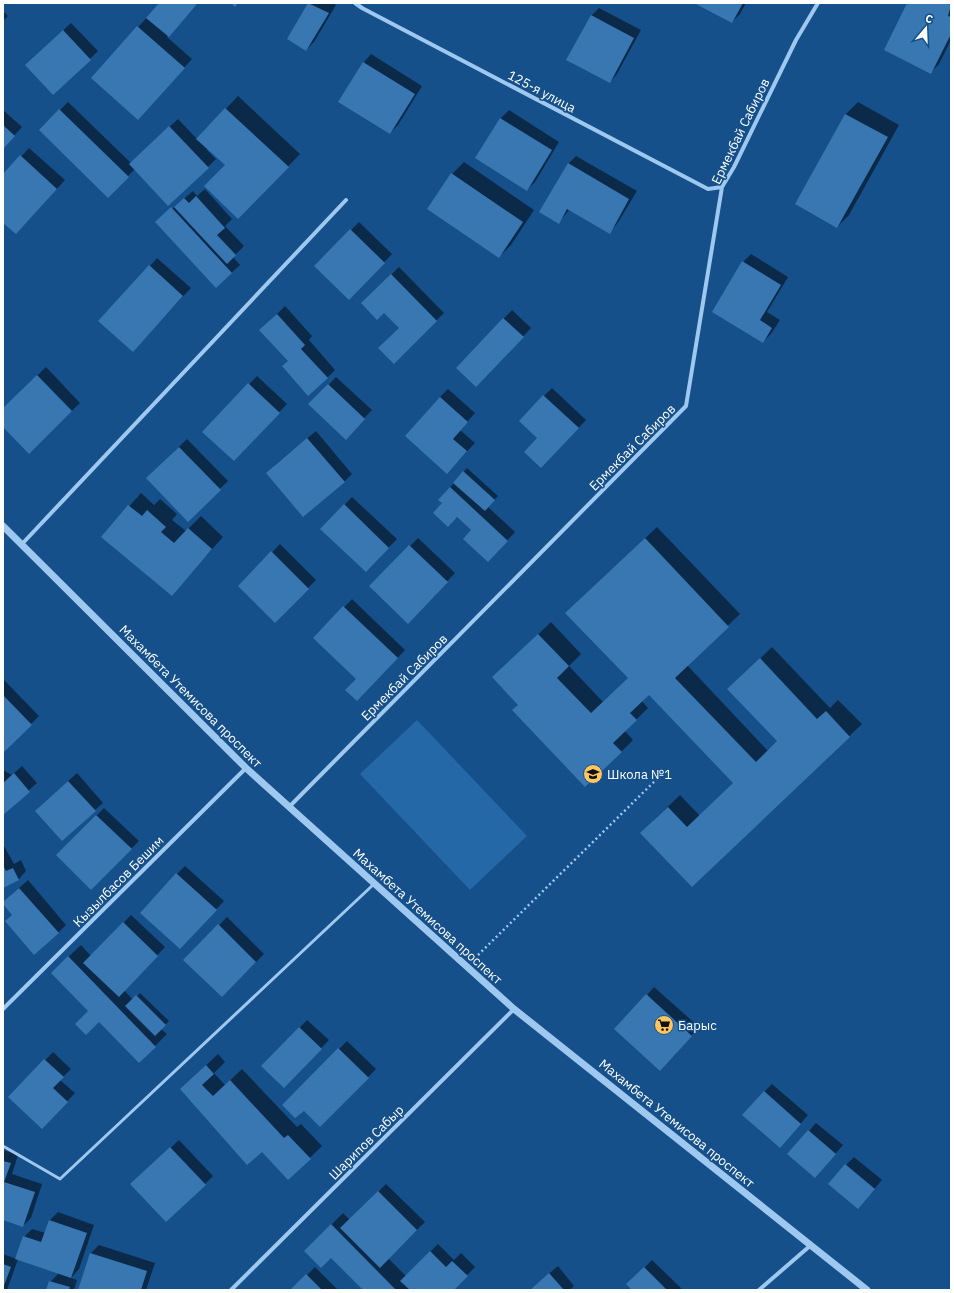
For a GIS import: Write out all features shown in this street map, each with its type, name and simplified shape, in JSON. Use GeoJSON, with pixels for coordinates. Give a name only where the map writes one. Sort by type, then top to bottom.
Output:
{"type":"FeatureCollection","features":[{"type":"Feature","properties":{"kind":"street","name":"125-я улица"},"geometry":{"type":"LineString","coordinates":[[355,3],[369,12],[708,189],[722,187]]}},
{"type":"Feature","properties":{"kind":"street","name":"Ермекбай Сабиров"},"geometry":{"type":"LineString","coordinates":[[289,807],[686,406],[722,187],[734,167],[796,40],[818,3]]}},
{"type":"Feature","properties":{"kind":"street"},"geometry":{"type":"LineString","coordinates":[[22,544],[346,200]]}},
{"type":"Feature","properties":{"kind":"street","name":"Махамбета Утемисова проспект"},"geometry":{"type":"LineString","coordinates":[[3,526],[246,768],[514,1009],[867,1290]]}},
{"type":"Feature","properties":{"kind":"street","name":"Кызылбасов Бешим"},"geometry":{"type":"LineString","coordinates":[[3,1009],[246,768]]}},
{"type":"Feature","properties":{"kind":"street","name":"Шарипов Сабыр"},"geometry":{"type":"LineString","coordinates":[[231,1290],[514,1009]]}},
{"type":"Feature","properties":{"kind":"street"},"geometry":{"type":"LineString","coordinates":[[759,1290],[811,1245]]}},
{"type":"Feature","properties":{"kind":"lane"},"geometry":{"type":"LineString","coordinates":[[3,1146],[60,1179],[374,884]]}},
{"type":"Feature","properties":{"kind":"path"},"geometry":{"type":"LineString","coordinates":[[467,967],[661,775]]}},
{"type":"Feature","properties":{"kind":"shaded area"},"geometry":{"type":"Polygon","coordinates":[[[417,720],[527,836],[470,890],[360,774],[417,720]]]}},
{"type":"Feature","properties":{"kind":"building"},"geometry":{"type":"Polygon","coordinates":[[[159,3],[197,4],[169,37],[146,18],[159,3]]]}},
{"type":"Feature","properties":{"kind":"building"},"geometry":{"type":"Polygon","coordinates":[[[231,3],[238,3],[235,7],[231,3]]]}},
{"type":"Feature","properties":{"kind":"building"},"geometry":{"type":"Polygon","coordinates":[[[308,3],[329,13],[306,51],[287,39],[308,3]]]}},
{"type":"Feature","properties":{"kind":"building"},"geometry":{"type":"Polygon","coordinates":[[[694,3],[743,3],[732,23],[694,3]]]}},
{"type":"Feature","properties":{"kind":"building"},"geometry":{"type":"Polygon","coordinates":[[[907,3],[946,3],[951,5],[948,16],[951,17],[951,34],[931,74],[884,50],[907,3]]]}},
{"type":"Feature","properties":{"kind":"building"},"geometry":{"type":"Polygon","coordinates":[[[591,15],[634,38],[610,83],[566,60],[591,15]]]}},
{"type":"Feature","properties":{"kind":"building"},"geometry":{"type":"Polygon","coordinates":[[[137,26],[185,68],[138,120],[91,78],[137,26]]]}},
{"type":"Feature","properties":{"kind":"building"},"geometry":{"type":"Polygon","coordinates":[[[63,30],[91,60],[53,95],[25,65],[63,30]]]}},
{"type":"Feature","properties":{"kind":"building"},"geometry":{"type":"Polygon","coordinates":[[[363,62],[415,94],[390,134],[338,102],[363,62]]]}},
{"type":"Feature","properties":{"kind":"building"},"geometry":{"type":"Polygon","coordinates":[[[225,108],[289,167],[238,219],[204,186],[225,165],[196,139],[225,108]]]}},
{"type":"Feature","properties":{"kind":"building"},"geometry":{"type":"Polygon","coordinates":[[[59,109],[129,177],[108,198],[39,130],[59,109]]]}},
{"type":"Feature","properties":{"kind":"building"},"geometry":{"type":"Polygon","coordinates":[[[845,114],[888,137],[837,228],[795,204],[845,114]]]}},
{"type":"Feature","properties":{"kind":"building"},"geometry":{"type":"Polygon","coordinates":[[[500,118],[552,150],[527,191],[475,158],[500,118]]]}},
{"type":"Feature","properties":{"kind":"building"},"geometry":{"type":"Polygon","coordinates":[[[3,125],[15,136],[3,149],[3,125]]]}},
{"type":"Feature","properties":{"kind":"building"},"geometry":{"type":"Polygon","coordinates":[[[169,126],[209,168],[168,206],[129,164],[169,126]]]}},
{"type":"Feature","properties":{"kind":"building"},"geometry":{"type":"Polygon","coordinates":[[[20,155],[57,189],[16,234],[3,223],[3,174],[20,155]]]}},
{"type":"Feature","properties":{"kind":"building"},"geometry":{"type":"Polygon","coordinates":[[[568,163],[629,199],[610,234],[567,209],[559,224],[539,212],[568,163]]]}},
{"type":"Feature","properties":{"kind":"building"},"geometry":{"type":"Polygon","coordinates":[[[451,173],[523,222],[499,258],[427,209],[451,173]]]}},
{"type":"Feature","properties":{"kind":"building"},"geometry":{"type":"Polygon","coordinates":[[[196,196],[225,228],[217,235],[236,255],[227,264],[174,207],[184,198],[189,203],[196,196]]]}},
{"type":"Feature","properties":{"kind":"building"},"geometry":{"type":"Polygon","coordinates":[[[171,207],[232,273],[216,288],[155,222],[171,207]]]}},
{"type":"Feature","properties":{"kind":"building"},"geometry":{"type":"Polygon","coordinates":[[[350,229],[385,263],[349,300],[314,266],[350,229]]]}},
{"type":"Feature","properties":{"kind":"building"},"geometry":{"type":"Polygon","coordinates":[[[742,261],[781,285],[760,320],[772,328],[763,343],[712,312],[742,261]]]}},
{"type":"Feature","properties":{"kind":"building"},"geometry":{"type":"Polygon","coordinates":[[[149,265],[183,296],[133,352],[98,321],[149,265]]]}},
{"type":"Feature","properties":{"kind":"building"},"geometry":{"type":"Polygon","coordinates":[[[391,274],[437,321],[394,364],[378,348],[399,328],[384,313],[377,320],[361,303],[391,274]]]}},
{"type":"Feature","properties":{"kind":"building"},"geometry":{"type":"Polygon","coordinates":[[[277,314],[305,345],[301,349],[328,378],[308,396],[282,366],[288,361],[259,330],[277,314]]]}},
{"type":"Feature","properties":{"kind":"building"},"geometry":{"type":"Polygon","coordinates":[[[503,318],[524,337],[476,387],[456,368],[503,318]]]}},
{"type":"Feature","properties":{"kind":"building"},"geometry":{"type":"Polygon","coordinates":[[[37,375],[72,411],[29,454],[3,427],[3,408],[37,375]]]}},
{"type":"Feature","properties":{"kind":"building"},"geometry":{"type":"Polygon","coordinates":[[[248,383],[280,413],[234,461],[202,432],[248,383]]]}},
{"type":"Feature","properties":{"kind":"building"},"geometry":{"type":"Polygon","coordinates":[[[328,384],[365,419],[346,440],[308,404],[328,384]]]}},
{"type":"Feature","properties":{"kind":"building"},"geometry":{"type":"Polygon","coordinates":[[[543,395],[579,428],[541,468],[524,452],[537,438],[519,421],[543,395]]]}},
{"type":"Feature","properties":{"kind":"building"},"geometry":{"type":"Polygon","coordinates":[[[440,397],[468,422],[453,439],[467,451],[447,474],[405,436],[440,397]]]}},
{"type":"Feature","properties":{"kind":"building"},"geometry":{"type":"Polygon","coordinates":[[[307,438],[345,482],[303,517],[266,473],[307,438]]]}},
{"type":"Feature","properties":{"kind":"building"},"geometry":{"type":"Polygon","coordinates":[[[179,447],[221,490],[188,522],[146,478],[179,447]]]}},
{"type":"Feature","properties":{"kind":"building"},"geometry":{"type":"Polygon","coordinates":[[[463,471],[495,500],[485,511],[453,483],[463,471]]]}},
{"type":"Feature","properties":{"kind":"building"},"geometry":{"type":"Polygon","coordinates":[[[450,487],[508,541],[488,562],[463,539],[471,530],[457,517],[448,527],[433,513],[442,503],[438,500],[450,487]]]}},
{"type":"Feature","properties":{"kind":"building"},"geometry":{"type":"Polygon","coordinates":[[[344,504],[389,548],[366,572],[320,529],[344,504]]]}},
{"type":"Feature","properties":{"kind":"building"},"geometry":{"type":"Polygon","coordinates":[[[128,505],[142,516],[147,510],[166,527],[161,532],[174,543],[188,528],[212,549],[172,596],[101,537],[128,505]]]}},
{"type":"Feature","properties":{"kind":"building","name":"Школа №1"},"geometry":{"type":"Polygon","coordinates":[[[645,538],[729,627],[675,678],[756,762],[777,741],[727,689],[760,658],[817,719],[826,711],[850,737],[692,887],[640,833],[668,807],[687,827],[733,783],[649,695],[630,713],[637,720],[613,743],[622,752],[585,787],[512,710],[518,705],[492,677],[538,634],[569,666],[557,678],[591,713],[628,678],[565,613],[645,538]]]}},
{"type":"Feature","properties":{"kind":"building"},"geometry":{"type":"Polygon","coordinates":[[[409,545],[448,582],[408,624],[369,586],[409,545]]]}},
{"type":"Feature","properties":{"kind":"building"},"geometry":{"type":"Polygon","coordinates":[[[271,551],[309,589],[275,623],[238,586],[271,551]]]}},
{"type":"Feature","properties":{"kind":"building"},"geometry":{"type":"Polygon","coordinates":[[[343,606],[398,658],[357,701],[345,690],[356,679],[313,638],[343,606]]]}},
{"type":"Feature","properties":{"kind":"building"},"geometry":{"type":"Polygon","coordinates":[[[3,695],[32,725],[3,753],[3,695]]]}},
{"type":"Feature","properties":{"kind":"building"},"geometry":{"type":"Polygon","coordinates":[[[14,773],[30,792],[3,815],[3,783],[14,773]]]}},
{"type":"Feature","properties":{"kind":"building"},"geometry":{"type":"Polygon","coordinates":[[[68,781],[96,811],[62,841],[35,811],[68,781]]]}},
{"type":"Feature","properties":{"kind":"building"},"geometry":{"type":"Polygon","coordinates":[[[96,815],[132,849],[91,890],[56,855],[96,815]]]}},
{"type":"Feature","properties":{"kind":"building"},"geometry":{"type":"Polygon","coordinates":[[[3,865],[6,871],[13,868],[19,880],[3,888],[3,865]]]}},
{"type":"Feature","properties":{"kind":"building"},"geometry":{"type":"Polygon","coordinates":[[[176,873],[217,910],[180,949],[140,913],[176,873]]]}},
{"type":"Feature","properties":{"kind":"building"},"geometry":{"type":"Polygon","coordinates":[[[19,888],[59,933],[34,955],[5,921],[12,915],[3,902],[19,888]]]}},
{"type":"Feature","properties":{"kind":"building"},"geometry":{"type":"Polygon","coordinates":[[[123,922],[158,956],[119,997],[83,963],[123,922]]]}},
{"type":"Feature","properties":{"kind":"building"},"geometry":{"type":"Polygon","coordinates":[[[218,924],[256,962],[222,997],[183,960],[218,924]]]}},
{"type":"Feature","properties":{"kind":"building"},"geometry":{"type":"Polygon","coordinates":[[[68,956],[156,1047],[139,1063],[99,1022],[86,1035],[75,1024],[88,1011],[51,973],[68,956]]]}},
{"type":"Feature","properties":{"kind":"building"},"geometry":{"type":"Polygon","coordinates":[[[646,994],[692,1036],[660,1071],[614,1029],[646,994]]]}},
{"type":"Feature","properties":{"kind":"building"},"geometry":{"type":"Polygon","coordinates":[[[136,995],[166,1025],[155,1036],[125,1006],[136,995]]]}},
{"type":"Feature","properties":{"kind":"building"},"geometry":{"type":"Polygon","coordinates":[[[299,1027],[322,1049],[284,1088],[261,1066],[299,1027]]]}},
{"type":"Feature","properties":{"kind":"building"},"geometry":{"type":"Polygon","coordinates":[[[338,1048],[369,1078],[320,1127],[304,1111],[295,1118],[282,1105],[338,1048]]]}},
{"type":"Feature","properties":{"kind":"building"},"geometry":{"type":"Polygon","coordinates":[[[44,1059],[64,1077],[53,1088],[68,1102],[42,1129],[8,1097],[44,1059]]]}},
{"type":"Feature","properties":{"kind":"building"},"geometry":{"type":"Polygon","coordinates":[[[206,1065],[214,1074],[202,1085],[213,1096],[230,1080],[284,1138],[288,1135],[311,1159],[288,1180],[262,1152],[247,1165],[180,1089],[206,1065]]]}},
{"type":"Feature","properties":{"kind":"building"},"geometry":{"type":"Polygon","coordinates":[[[764,1091],[801,1124],[780,1148],[742,1115],[764,1091]]]}},
{"type":"Feature","properties":{"kind":"building"},"geometry":{"type":"Polygon","coordinates":[[[808,1130],[836,1154],[815,1178],[787,1154],[808,1130]]]}},
{"type":"Feature","properties":{"kind":"building"},"geometry":{"type":"Polygon","coordinates":[[[170,1147],[206,1185],[166,1222],[130,1184],[170,1147]]]}},
{"type":"Feature","properties":{"kind":"building"},"geometry":{"type":"Polygon","coordinates":[[[3,1161],[11,1163],[4,1182],[35,1192],[23,1227],[3,1220],[3,1161]]]}},
{"type":"Feature","properties":{"kind":"building"},"geometry":{"type":"Polygon","coordinates":[[[845,1164],[875,1189],[858,1209],[828,1184],[845,1164]]]}},
{"type":"Feature","properties":{"kind":"building"},"geometry":{"type":"Polygon","coordinates":[[[378,1191],[417,1230],[380,1268],[340,1228],[378,1191]]]}},
{"type":"Feature","properties":{"kind":"building"},"geometry":{"type":"Polygon","coordinates":[[[49,1220],[87,1233],[71,1278],[15,1259],[23,1236],[41,1242],[49,1220]]]}},
{"type":"Feature","properties":{"kind":"building"},"geometry":{"type":"Polygon","coordinates":[[[331,1224],[396,1290],[363,1290],[331,1258],[321,1268],[304,1251],[331,1224]]]}},
{"type":"Feature","properties":{"kind":"building"},"geometry":{"type":"Polygon","coordinates":[[[430,1251],[446,1267],[452,1261],[468,1276],[454,1290],[410,1290],[400,1281],[430,1251]]]}},
{"type":"Feature","properties":{"kind":"building"},"geometry":{"type":"Polygon","coordinates":[[[90,1253],[147,1271],[141,1290],[78,1290],[90,1253]]]}},
{"type":"Feature","properties":{"kind":"building"},"geometry":{"type":"Polygon","coordinates":[[[3,1264],[11,1267],[3,1288],[3,1264]]]}},
{"type":"Feature","properties":{"kind":"building"},"geometry":{"type":"Polygon","coordinates":[[[644,1267],[667,1290],[632,1290],[626,1284],[644,1267]]]}},
{"type":"Feature","properties":{"kind":"building"},"geometry":{"type":"Polygon","coordinates":[[[549,1273],[564,1290],[530,1290],[549,1273]]]}},
{"type":"Feature","properties":{"kind":"building"},"geometry":{"type":"Polygon","coordinates":[[[306,1274],[322,1290],[290,1290],[306,1274]]]}},
{"type":"Feature","properties":{"kind":"building"},"geometry":{"type":"Polygon","coordinates":[[[49,1281],[70,1287],[69,1290],[46,1290],[49,1281]]]}},
{"type":"Feature","properties":{"kind":"place","name":"Школа №1"},"geometry":{"type":"Point","coordinates":[593,774]}},
{"type":"Feature","properties":{"kind":"place","name":"Барыс"},"geometry":{"type":"Point","coordinates":[664,1025]}}]}
